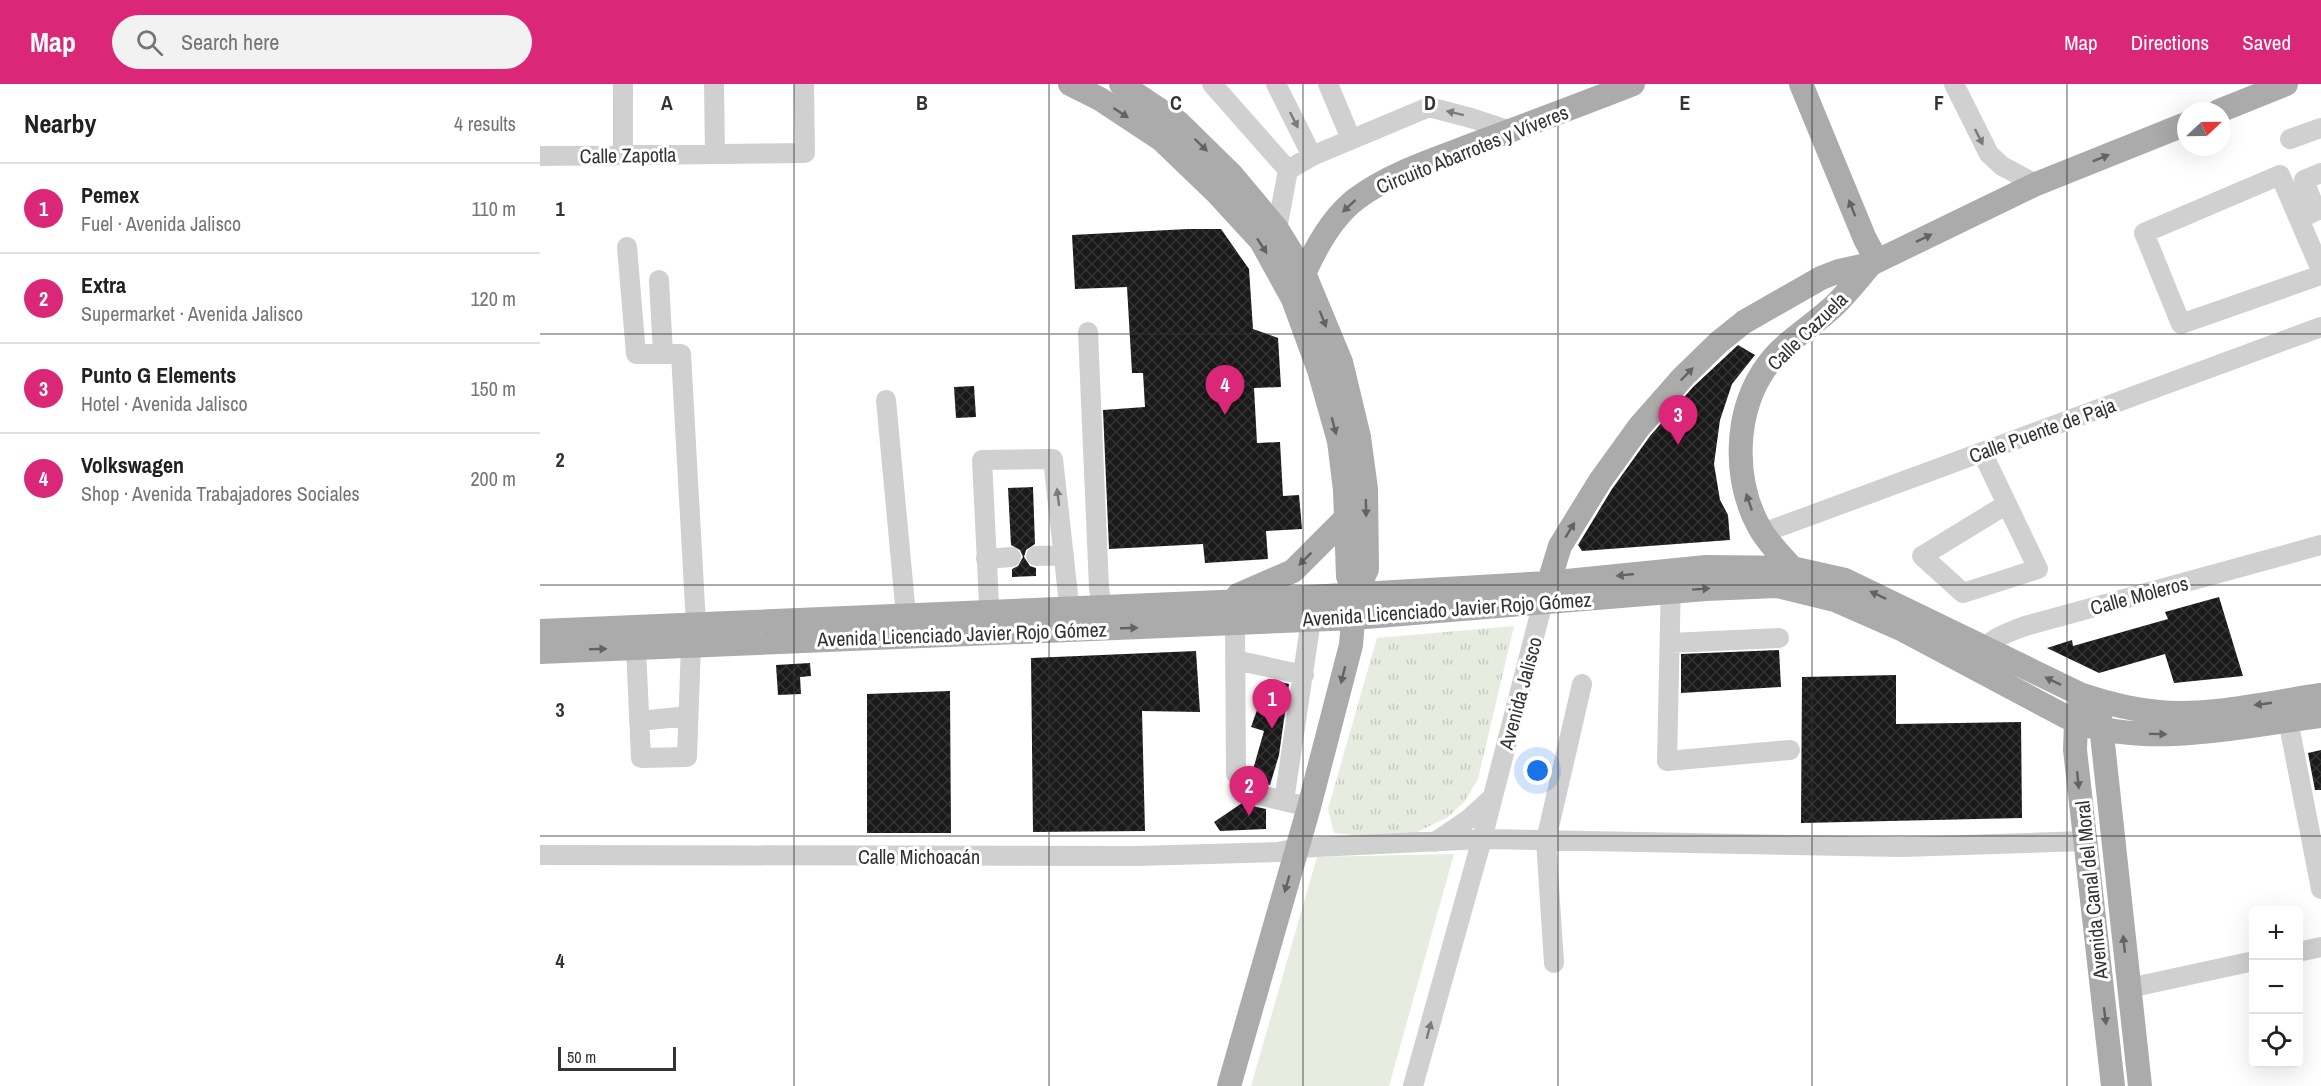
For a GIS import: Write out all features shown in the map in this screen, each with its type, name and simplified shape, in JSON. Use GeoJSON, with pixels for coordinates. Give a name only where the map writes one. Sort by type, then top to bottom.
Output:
{"type":"FeatureCollection","features":[{"type":"Feature","properties":{"kind":"main road"},"geometry":{"type":"LineString","coordinates":[[1070,84],[1100,99],[1162,140],[1208,184],[1261,241],[1293,299],[1319,370],[1339,441],[1345,490],[1348,576],[1355,607]]}},
{"type":"Feature","properties":{"kind":"main road"},"geometry":{"type":"LineString","coordinates":[[1121,84],[1179,123],[1231,174],[1277,229],[1304,273],[1341,362],[1359,437],[1366,489],[1367,569],[1355,607],[1351,645],[1309,807],[1229,1086]]}},
{"type":"Feature","properties":{"kind":"main road","name":"Circuito Abarrotes y Víveres"},"geometry":{"type":"LineString","coordinates":[[1293,299],[1304,273],[1340,214],[1355,200],[1379,185],[1434,160],[1633,84]]}},
{"type":"Feature","properties":{"kind":"main road"},"geometry":{"type":"LineString","coordinates":[[1801,84],[1874,263]]}},
{"type":"Feature","properties":{"kind":"main road"},"geometry":{"type":"LineString","coordinates":[[2231,106],[2286,84]]}},
{"type":"Feature","properties":{"kind":"main road","name":"Calle Cazuela"},"geometry":{"type":"LineString","coordinates":[[1839,271],[1874,263],[2036,184],[2177,128]]}},
{"type":"Feature","properties":{"kind":"main road","name":"Calle Cazuela"},"geometry":{"type":"LineString","coordinates":[[1792,568],[1763,533],[1748,501],[1741,469],[1743,430],[1751,392],[1770,363],[1834,305],[1874,263]]}},
{"type":"Feature","properties":{"kind":"main road","name":"Avenida Jalisco"},"geometry":{"type":"LineString","coordinates":[[1545,593],[1560,546],[1600,481],[1639,427],[1683,377],[1719,342],[1744,322],[1821,278],[1839,271]]}},
{"type":"Feature","properties":{"kind":"main road"},"geometry":{"type":"LineString","coordinates":[[1221,602],[1293,571],[1346,518]]}},
{"type":"Feature","properties":{"kind":"main road","name":"Avenida Licenciado Javier Rojo Gómez"},"geometry":{"type":"LineString","coordinates":[[1671,581],[1706,567],[1792,568],[1845,580],[1941,638],[1978,657],[2076,722],[2100,730],[2162,734],[2216,730],[2321,716]]}},
{"type":"Feature","properties":{"kind":"main road","name":"Avenida Licenciado Javier Rojo Gómez"},"geometry":{"type":"LineString","coordinates":[[1071,619],[1102,607],[1221,602],[1355,607],[1671,581],[1777,586],[1835,600],[1901,629],[1941,638]]}},
{"type":"Feature","properties":{"kind":"main road","name":"Avenida Licenciado Javier Rojo Gómez"},"geometry":{"type":"LineString","coordinates":[[540,631],[693,635],[1071,619],[1235,624],[1311,620],[1355,607]]}},
{"type":"Feature","properties":{"kind":"main road","name":"Avenida Licenciado Javier Rojo Gómez"},"geometry":{"type":"LineString","coordinates":[[799,630],[906,615],[990,622]]}},
{"type":"Feature","properties":{"kind":"main road","name":"Avenida Licenciado Javier Rojo Gómez"},"geometry":{"type":"LineString","coordinates":[[540,652],[636,648],[693,635]]}},
{"type":"Feature","properties":{"kind":"main road","name":"Avenida Licenciado Javier Rojo Gómez"},"geometry":{"type":"LineString","coordinates":[[1978,657],[2091,698],[2160,712],[2213,711],[2321,695]]}},
{"type":"Feature","properties":{"kind":"main road","name":"Avenida Canal del Moral"},"geometry":{"type":"LineString","coordinates":[[2091,698],[2076,722],[2075,750],[2113,1086]]}},
{"type":"Feature","properties":{"kind":"main road","name":"Avenida Canal del Moral"},"geometry":{"type":"LineString","coordinates":[[2091,698],[2100,730],[2140,1086]]}},
{"type":"Feature","properties":{"kind":"street"},"geometry":{"type":"LineString","coordinates":[[623,84],[623,156]]}},
{"type":"Feature","properties":{"kind":"street"},"geometry":{"type":"LineString","coordinates":[[714,84],[715,154]]}},
{"type":"Feature","properties":{"kind":"street","name":"Calle Zapotla"},"geometry":{"type":"LineString","coordinates":[[540,156],[805,153],[804,84]]}},
{"type":"Feature","properties":{"kind":"street"},"geometry":{"type":"LineString","coordinates":[[1212,84],[1288,170]]}},
{"type":"Feature","properties":{"kind":"street"},"geometry":{"type":"LineString","coordinates":[[1276,84],[1312,156]]}},
{"type":"Feature","properties":{"kind":"street"},"geometry":{"type":"LineString","coordinates":[[1328,84],[1351,139]]}},
{"type":"Feature","properties":{"kind":"street"},"geometry":{"type":"LineString","coordinates":[[1954,84],[1989,154],[2001,166],[2036,184]]}},
{"type":"Feature","properties":{"kind":"street"},"geometry":{"type":"LineString","coordinates":[[1277,229],[1288,170],[1312,156],[1351,139],[1429,107],[1510,131]]}},
{"type":"Feature","properties":{"kind":"street"},"geometry":{"type":"LineString","coordinates":[[2290,139],[2321,128]]}},
{"type":"Feature","properties":{"kind":"street"},"geometry":{"type":"LineString","coordinates":[[2299,219],[2316,211],[2304,180],[2321,173]]}},
{"type":"Feature","properties":{"kind":"street"},"geometry":{"type":"LineString","coordinates":[[2321,270],[2280,175],[2144,233],[2181,324],[2321,275]]}},
{"type":"Feature","properties":{"kind":"street"},"geometry":{"type":"LineString","coordinates":[[627,248],[636,354],[681,354],[693,635],[687,757],[641,758],[636,648]]}},
{"type":"Feature","properties":{"kind":"street"},"geometry":{"type":"LineString","coordinates":[[659,280],[663,354]]}},
{"type":"Feature","properties":{"kind":"street","name":"Calle Puente de Paja"},"geometry":{"type":"LineString","coordinates":[[1763,533],[2321,327]]}},
{"type":"Feature","properties":{"kind":"street"},"geometry":{"type":"LineString","coordinates":[[1088,332],[1099,588],[1102,607]]}},
{"type":"Feature","properties":{"kind":"street"},"geometry":{"type":"LineString","coordinates":[[886,400],[906,615]]}},
{"type":"Feature","properties":{"kind":"street"},"geometry":{"type":"LineString","coordinates":[[1982,452],[2007,504],[2038,569],[1963,593],[1922,556],[2007,504]]}},
{"type":"Feature","properties":{"kind":"street"},"geometry":{"type":"LineString","coordinates":[[990,622],[982,460],[1053,459],[1071,619]]}},
{"type":"Feature","properties":{"kind":"street","name":"Calle Moleros"},"geometry":{"type":"LineString","coordinates":[[1978,657],[2003,634],[2025,626],[2321,545]]}},
{"type":"Feature","properties":{"kind":"street"},"geometry":{"type":"LineString","coordinates":[[1036,556],[1064,555]]}},
{"type":"Feature","properties":{"kind":"street"},"geometry":{"type":"LineString","coordinates":[[987,559],[1011,557]]}},
{"type":"Feature","properties":{"kind":"street"},"geometry":{"type":"LineString","coordinates":[[1671,581],[1667,761],[1790,750]]}},
{"type":"Feature","properties":{"kind":"street","name":"Avenida Jalisco"},"geometry":{"type":"LineString","coordinates":[[1413,1086],[1482,839],[1545,593]]}},
{"type":"Feature","properties":{"kind":"street"},"geometry":{"type":"LineString","coordinates":[[1284,801],[1311,620]]}},
{"type":"Feature","properties":{"kind":"street"},"geometry":{"type":"LineString","coordinates":[[1235,624],[1236,774],[1255,794],[1309,807]]}},
{"type":"Feature","properties":{"kind":"street"},"geometry":{"type":"LineString","coordinates":[[1670,643],[1779,638]]}},
{"type":"Feature","properties":{"kind":"street"},"geometry":{"type":"LineString","coordinates":[[1235,660],[1304,675]]}},
{"type":"Feature","properties":{"kind":"street"},"geometry":{"type":"LineString","coordinates":[[1554,963],[1546,840],[1582,684]]}},
{"type":"Feature","properties":{"kind":"street"},"geometry":{"type":"LineString","coordinates":[[639,720],[688,716]]}},
{"type":"Feature","properties":{"kind":"street"},"geometry":{"type":"LineString","coordinates":[[2288,720],[2321,889]]}},
{"type":"Feature","properties":{"kind":"street"},"geometry":{"type":"LineString","coordinates":[[1435,842],[1469,819],[1492,798]]}},
{"type":"Feature","properties":{"kind":"street","name":"Calle Michoacán"},"geometry":{"type":"LineString","coordinates":[[540,855],[1137,856],[1278,852],[1297,848],[1482,839],[1902,847],[2085,841]]}},
{"type":"Feature","properties":{"kind":"street"},"geometry":{"type":"LineString","coordinates":[[2303,951],[2321,947]]}},
{"type":"Feature","properties":{"kind":"street"},"geometry":{"type":"LineString","coordinates":[[2129,988],[2249,962]]}},
{"type":"Feature","properties":{"kind":"green space"},"geometry":{"type":"Polygon","coordinates":[[[1514,626],[1478,779],[1465,801],[1448,817],[1401,840],[1334,833],[1328,809],[1377,638],[1514,626]]]}},
{"type":"Feature","properties":{"kind":"green space"},"geometry":{"type":"Polygon","coordinates":[[[1454,854],[1389,1086],[1251,1086],[1317,857],[1454,854]]]}},
{"type":"Feature","properties":{"kind":"building"},"geometry":{"type":"Polygon","coordinates":[[[1221,229],[1249,269],[1253,329],[1278,338],[1281,387],[1254,388],[1257,443],[1280,442],[1283,496],[1299,495],[1302,529],[1266,531],[1268,559],[1205,563],[1203,544],[1109,549],[1103,410],[1145,407],[1143,373],[1132,373],[1127,287],[1075,289],[1072,235],[1221,229]]]}},
{"type":"Feature","properties":{"kind":"building"},"geometry":{"type":"Polygon","coordinates":[[[1738,345],[1755,355],[1732,384],[1720,420],[1714,464],[1720,500],[1728,515],[1730,540],[1582,551],[1578,545],[1612,489],[1650,436],[1693,387],[1738,345]]]}},
{"type":"Feature","properties":{"kind":"building"},"geometry":{"type":"Polygon","coordinates":[[[974,386],[976,417],[956,418],[954,387],[974,386]]]}},
{"type":"Feature","properties":{"kind":"building"},"geometry":{"type":"Polygon","coordinates":[[[1033,487],[1035,544],[1026,550],[1024,557],[1030,566],[1036,568],[1036,576],[1012,577],[1012,569],[1018,566],[1023,557],[1020,550],[1011,545],[1008,488],[1033,487]]]}},
{"type":"Feature","properties":{"kind":"building"},"geometry":{"type":"Polygon","coordinates":[[[2219,597],[2243,676],[2174,683],[2165,654],[2099,673],[2047,648],[2072,640],[2073,646],[2168,619],[2165,612],[2219,597]]]}},
{"type":"Feature","properties":{"kind":"building"},"geometry":{"type":"Polygon","coordinates":[[[1779,650],[1781,687],[1681,693],[1681,654],[1779,650]]]}},
{"type":"Feature","properties":{"kind":"building"},"geometry":{"type":"Polygon","coordinates":[[[1196,651],[1200,712],[1142,711],[1145,831],[1033,832],[1031,658],[1196,651]]]}},
{"type":"Feature","properties":{"kind":"building"},"geometry":{"type":"Polygon","coordinates":[[[810,663],[811,676],[800,677],[801,694],[778,695],[776,665],[810,663]]]}},
{"type":"Feature","properties":{"kind":"building"},"geometry":{"type":"Polygon","coordinates":[[[1896,675],[1896,724],[2021,722],[2022,818],[1801,823],[1802,677],[1896,675]]]}},
{"type":"Feature","properties":{"kind":"building"},"geometry":{"type":"Polygon","coordinates":[[[1268,679],[1289,684],[1279,755],[1270,785],[1261,783],[1252,773],[1264,731],[1251,727],[1268,679]]]}},
{"type":"Feature","properties":{"kind":"building"},"geometry":{"type":"Polygon","coordinates":[[[950,691],[951,833],[867,833],[867,694],[950,691]]]}},
{"type":"Feature","properties":{"kind":"building"},"geometry":{"type":"Polygon","coordinates":[[[2321,750],[2321,790],[2315,790],[2308,753],[2321,750]]]}},
{"type":"Feature","properties":{"kind":"building"},"geometry":{"type":"Polygon","coordinates":[[[1245,801],[1252,806],[1266,809],[1266,829],[1220,831],[1214,822],[1245,801]]]}},
{"type":"Feature","properties":{"kind":"place","name":"Volkswagen"},"geometry":{"type":"Point","coordinates":[1225,415]}},
{"type":"Feature","properties":{"kind":"place","name":"Punto G Elements"},"geometry":{"type":"Point","coordinates":[1678,445]}},
{"type":"Feature","properties":{"kind":"place","name":"Pemex"},"geometry":{"type":"Point","coordinates":[1272,729]}},
{"type":"Feature","properties":{"kind":"place","name":"Extra"},"geometry":{"type":"Point","coordinates":[1249,816]}}]}
